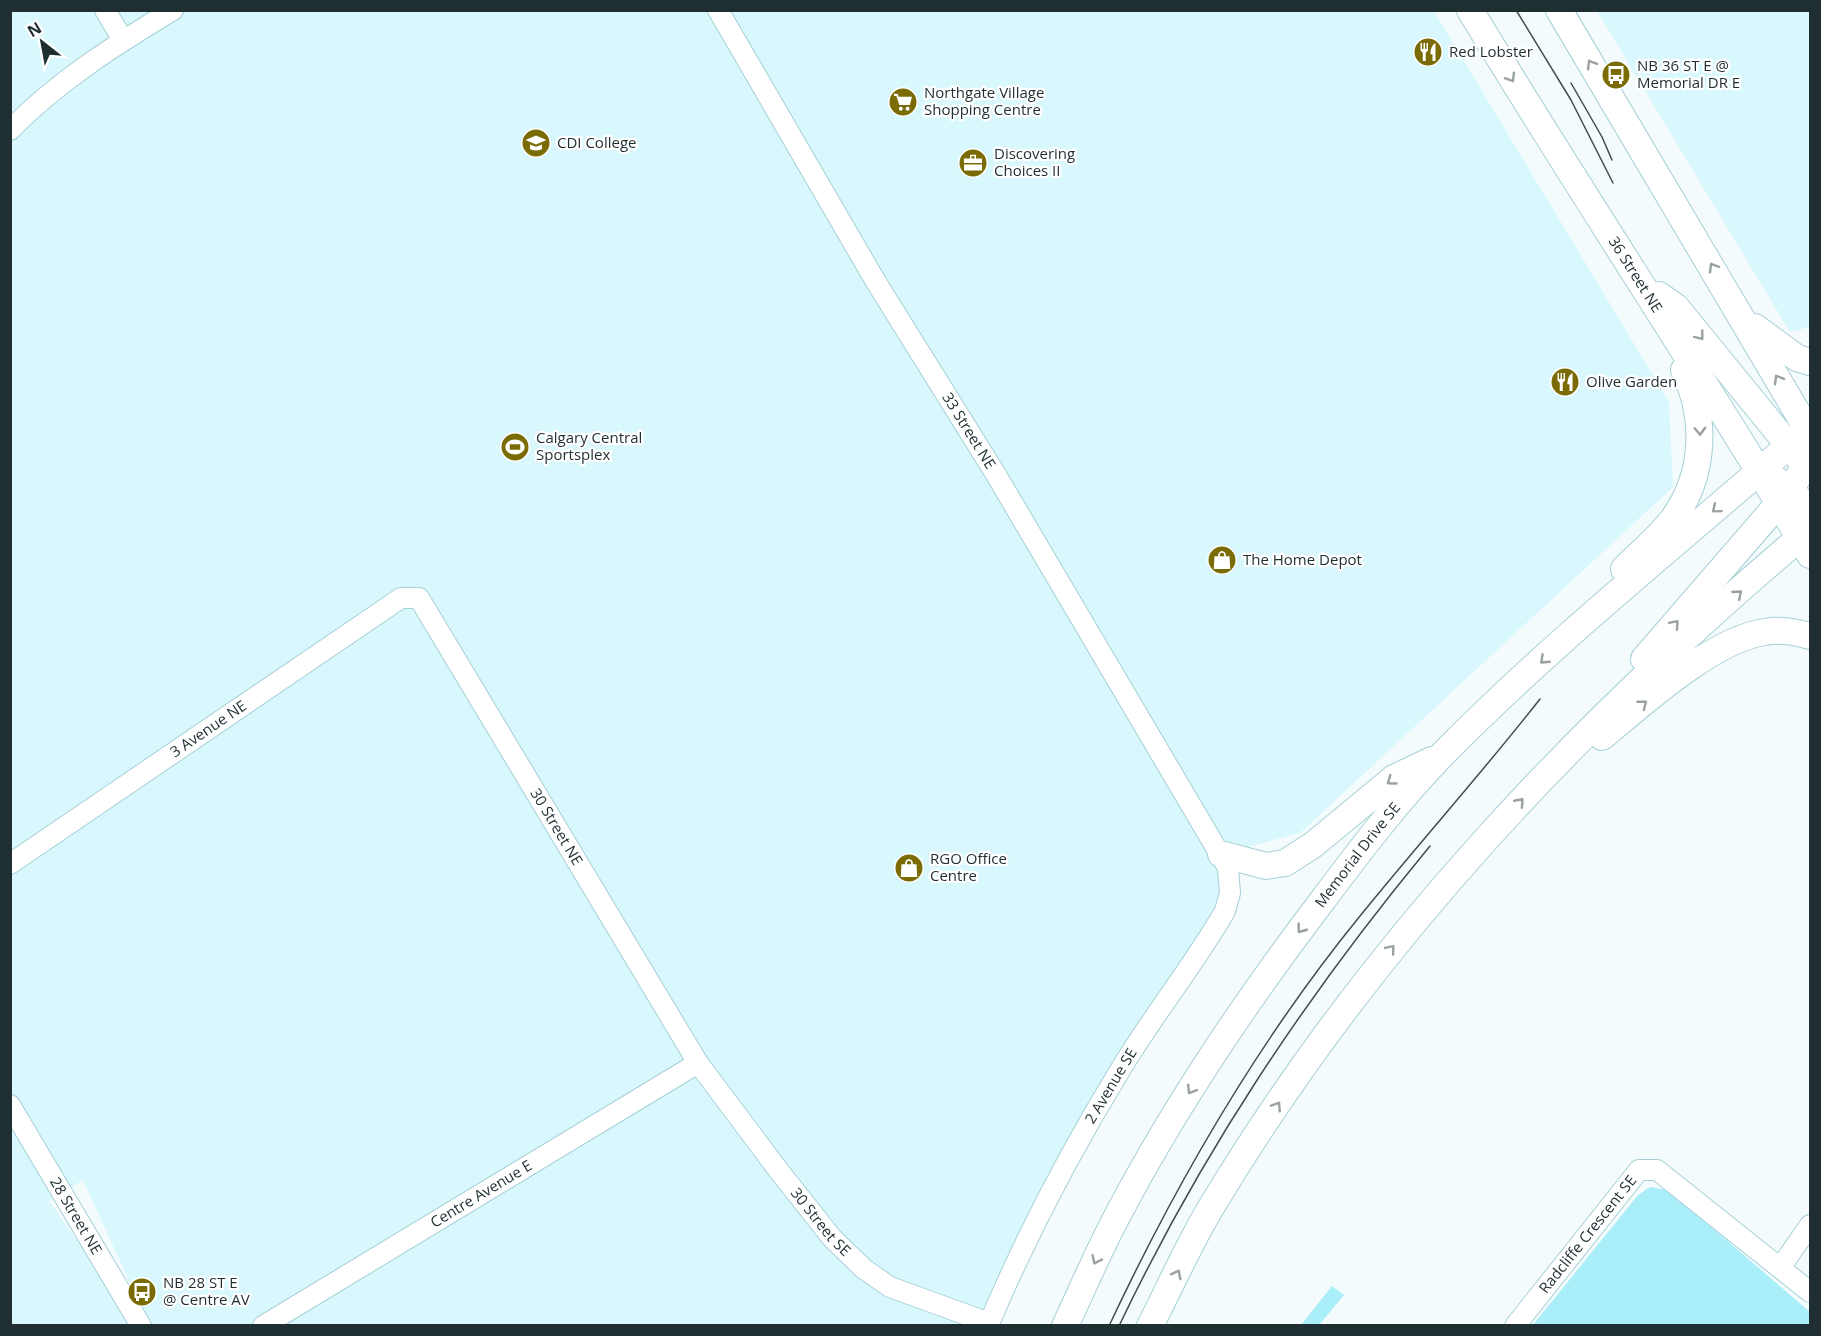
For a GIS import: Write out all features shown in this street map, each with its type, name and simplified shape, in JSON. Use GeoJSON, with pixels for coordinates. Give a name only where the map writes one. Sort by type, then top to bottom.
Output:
{"type":"FeatureCollection","features":[{"type":"Feature","properties":{"kind":"main road","name":"36 Street NE"},"geometry":{"type":"LineString","coordinates":[[1470,10],[1570,174],[1762,472]]}},
{"type":"Feature","properties":{"kind":"main road"},"geometry":{"type":"LineString","coordinates":[[1559,10],[1743,317],[1806,445],[1785,495],[1642,662],[1630,688]]}},
{"type":"Feature","properties":{"kind":"main road"},"geometry":{"type":"LineString","coordinates":[[1642,283],[1676,307],[1806,445]]}},
{"type":"Feature","properties":{"kind":"main road"},"geometry":{"type":"LineString","coordinates":[[1586,620],[1612,581],[1673,519],[1688,490],[1698,461],[1700,415],[1691,385],[1675,352],[1663,316]]}},
{"type":"Feature","properties":{"kind":"main road"},"geometry":{"type":"LineString","coordinates":[[1743,317],[1784,350],[1810,362]]}},
{"type":"Feature","properties":{"kind":"main road","name":"Memorial Drive SE"},"geometry":{"type":"LineString","coordinates":[[1065,1326],[1114,1222],[1184,1102],[1272,966],[1348,866],[1443,754],[1586,620],[1762,472],[1806,445]]}},
{"type":"Feature","properties":{"kind":"main road"},"geometry":{"type":"LineString","coordinates":[[1150,1326],[1209,1211],[1301,1068],[1401,938],[1545,774],[1630,688],[1809,525],[1785,495],[1762,472]]}},
{"type":"Feature","properties":{"kind":"main road"},"geometry":{"type":"LineString","coordinates":[[1545,774],[1572,763],[1680,675],[1724,647],[1763,632],[1790,631],[1810,636]]}},
{"type":"Feature","properties":{"kind":"main road"},"geometry":{"type":"LineString","coordinates":[[1221,854],[1266,866],[1285,862],[1313,845],[1394,778],[1443,754]]}},
{"type":"Feature","properties":{"kind":"street"},"geometry":{"type":"LineString","coordinates":[[105,10],[123,40]]}},
{"type":"Feature","properties":{"kind":"street"},"geometry":{"type":"LineString","coordinates":[[10,130],[29,111],[76,73],[123,40],[174,10]]}},
{"type":"Feature","properties":{"kind":"street","name":"33 Street NE"},"geometry":{"type":"LineString","coordinates":[[718,10],[870,272],[1000,482],[1221,854]]}},
{"type":"Feature","properties":{"kind":"street","name":"3 Avenue NE"},"geometry":{"type":"LineString","coordinates":[[10,864],[401,598],[408,598]]}},
{"type":"Feature","properties":{"kind":"street","name":"30 Street NE"},"geometry":{"type":"LineString","coordinates":[[408,598],[419,598],[698,1063]]}},
{"type":"Feature","properties":{"kind":"street","name":"2 Avenue SE"},"geometry":{"type":"LineString","coordinates":[[988,1324],[1026,1241],[1078,1142],[1166,998],[1225,911],[1230,883],[1221,854]]}},
{"type":"Feature","properties":{"kind":"street","name":"30 Street SE"},"geometry":{"type":"LineString","coordinates":[[698,1063],[832,1238],[864,1269],[890,1287],[988,1324]]}},
{"type":"Feature","properties":{"kind":"street","name":"Centre Avenue E"},"geometry":{"type":"LineString","coordinates":[[263,1326],[698,1063]]}},
{"type":"Feature","properties":{"kind":"street","name":"28 Street NE"},"geometry":{"type":"LineString","coordinates":[[10,1105],[141,1326]]}},
{"type":"Feature","properties":{"kind":"street","name":"Radcliffe Crescent SE"},"geometry":{"type":"LineString","coordinates":[[1515,1326],[1639,1170],[1657,1170],[1810,1292]]}},
{"type":"Feature","properties":{"kind":"street"},"geometry":{"type":"LineString","coordinates":[[1780,1268],[1810,1225]]}},
{"type":"Feature","properties":{"kind":"shaded area"},"geometry":{"type":"Polygon","coordinates":[[[10,11],[1434,11],[1669,402],[1673,487],[1300,833],[1221,854],[1230,883],[988,1325],[149,1325],[83,1180],[49,1201],[137,1325],[11,1325],[10,11]]]}},
{"type":"Feature","properties":{"kind":"shaded area"},"geometry":{"type":"Polygon","coordinates":[[[1597,11],[1810,11],[1810,327],[1790,332],[1597,11]]]}},
{"type":"Feature","properties":{"kind":"shaded area"},"geometry":{"type":"Polygon","coordinates":[[[1650,1187],[1668,1190],[1810,1312],[1810,1326],[1532,1326],[1638,1195],[1650,1187]]]}},
{"type":"Feature","properties":{"kind":"shaded area"},"geometry":{"type":"Polygon","coordinates":[[[1332,1286],[1344,1295],[1319,1325],[1301,1325],[1332,1286]]]}},
{"type":"Feature","properties":{"kind":"tram line"},"geometry":{"type":"LineString","coordinates":[[1516,10],[1571,100],[1613,183]]}},
{"type":"Feature","properties":{"kind":"tram line"},"geometry":{"type":"LineString","coordinates":[[1571,83],[1602,137],[1612,160]]}},
{"type":"Feature","properties":{"kind":"tram line"},"geometry":{"type":"LineString","coordinates":[[1109,1326],[1192,1165],[1222,1113],[1288,1012],[1360,916],[1540,699]]}},
{"type":"Feature","properties":{"kind":"tram line"},"geometry":{"type":"LineString","coordinates":[[1119,1326],[1186,1198],[1260,1076],[1299,1017],[1341,960],[1430,846]]}},
{"type":"Feature","properties":{"kind":"place","name":"Red Lobster"},"geometry":{"type":"Point","coordinates":[1428,52]}},
{"type":"Feature","properties":{"kind":"place","name":"NB 36 ST E @ Memorial DR E"},"geometry":{"type":"Point","coordinates":[1616,75]}},
{"type":"Feature","properties":{"kind":"place","name":"Northgate Village Shopping Centre"},"geometry":{"type":"Point","coordinates":[903,102]}},
{"type":"Feature","properties":{"kind":"place","name":"CDI College"},"geometry":{"type":"Point","coordinates":[536,143]}},
{"type":"Feature","properties":{"kind":"place","name":"Discovering Choices II"},"geometry":{"type":"Point","coordinates":[973,163]}},
{"type":"Feature","properties":{"kind":"place","name":"Olive Garden"},"geometry":{"type":"Point","coordinates":[1565,382]}},
{"type":"Feature","properties":{"kind":"place","name":"Calgary Central Sportsplex"},"geometry":{"type":"Point","coordinates":[515,447]}},
{"type":"Feature","properties":{"kind":"place","name":"The Home Depot"},"geometry":{"type":"Point","coordinates":[1222,560]}},
{"type":"Feature","properties":{"kind":"place","name":"RGO Office Centre"},"geometry":{"type":"Point","coordinates":[909,868]}},
{"type":"Feature","properties":{"kind":"place","name":"NB 28 ST E @ Centre AV"},"geometry":{"type":"Point","coordinates":[142,1292]}}]}
